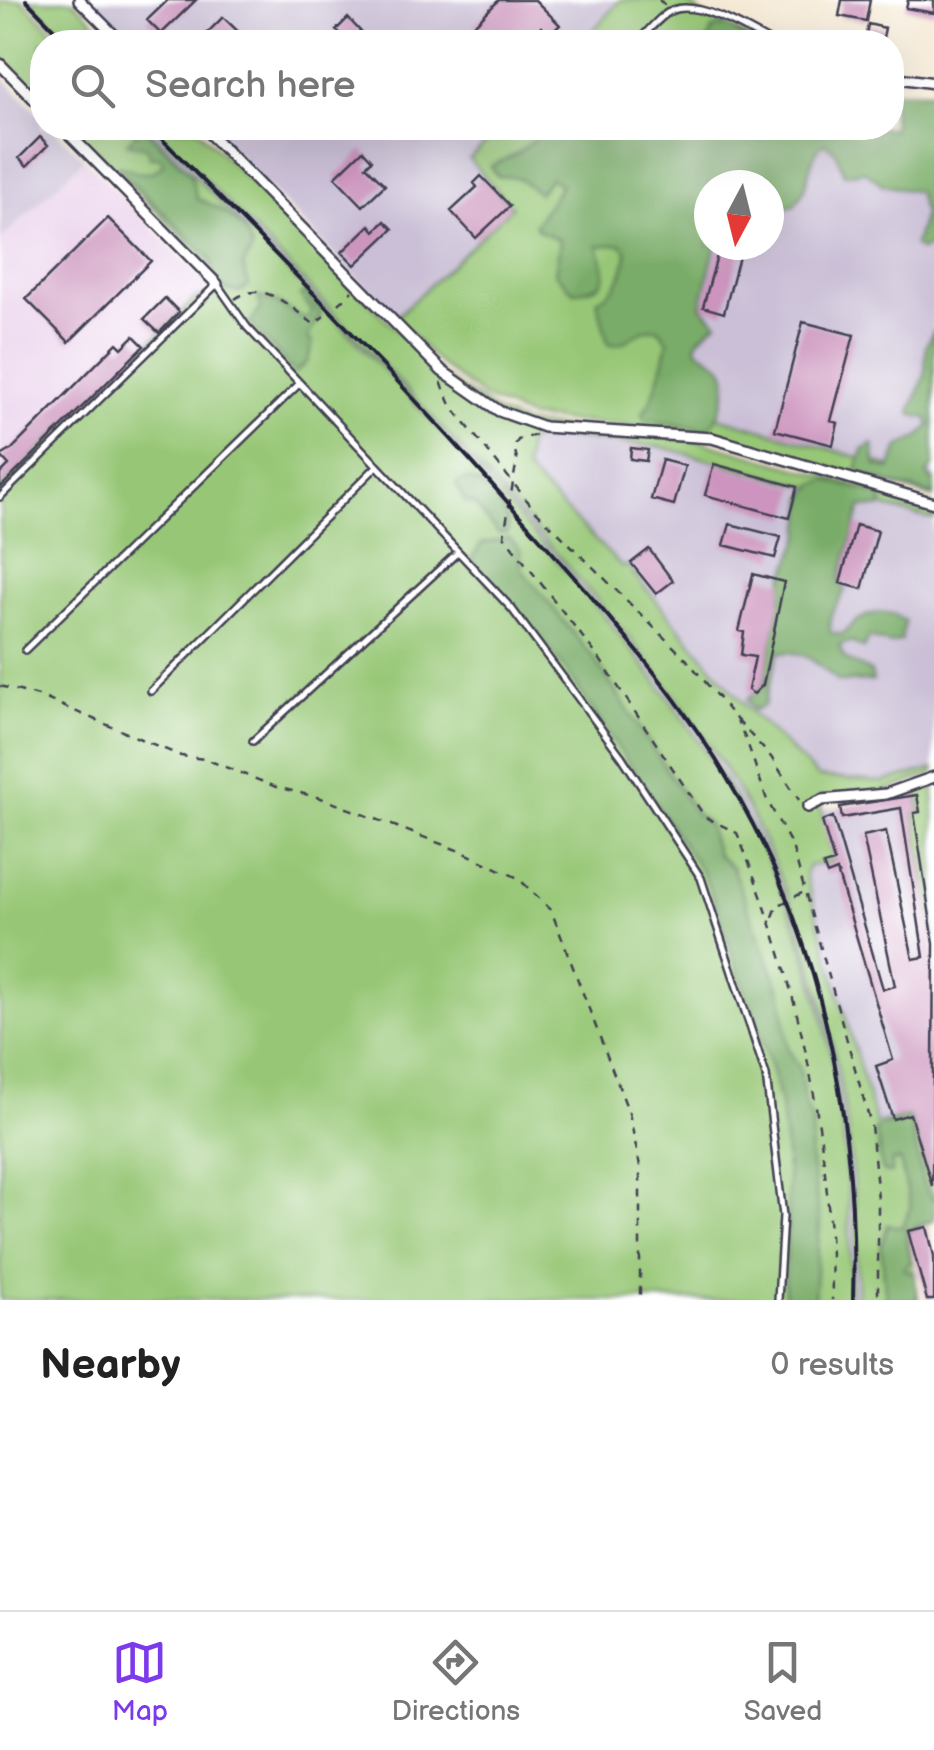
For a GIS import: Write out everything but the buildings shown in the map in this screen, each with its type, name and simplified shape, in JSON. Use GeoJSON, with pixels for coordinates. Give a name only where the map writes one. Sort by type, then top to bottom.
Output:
{"type":"FeatureCollection","features":[{"type":"Feature","properties":{"kind":"street"},"geometry":{"type":"LineString","coordinates":[[79,0],[109,30]]}},
{"type":"Feature","properties":{"kind":"street"},"geometry":{"type":"LineString","coordinates":[[0,64],[30,95]]}},
{"type":"Feature","properties":{"kind":"street"},"geometry":{"type":"LineString","coordinates":[[904,79],[934,83]]}},
{"type":"Feature","properties":{"kind":"street"},"geometry":{"type":"LineString","coordinates":[[75,140],[217,284]]}},
{"type":"Feature","properties":{"kind":"street"},"geometry":{"type":"LineString","coordinates":[[216,140],[442,371],[484,403],[544,427],[712,438],[934,503]]}},
{"type":"Feature","properties":{"kind":"street"},"geometry":{"type":"LineString","coordinates":[[808,807],[822,800],[886,794],[934,777]]}},
{"type":"Feature","properties":{"kind":"lane"},"geometry":{"type":"LineString","coordinates":[[650,30],[671,10],[680,9],[724,17],[748,30]]}},
{"type":"Feature","properties":{"kind":"lane"},"geometry":{"type":"LineString","coordinates":[[0,497],[217,284],[299,384],[512,609],[701,878],[766,1074],[783,1216],[778,1300]]}},
{"type":"Feature","properties":{"kind":"lane"},"geometry":{"type":"LineString","coordinates":[[25,650],[299,384]]}},
{"type":"Feature","properties":{"kind":"lane"},"geometry":{"type":"LineString","coordinates":[[151,691],[376,467]]}},
{"type":"Feature","properties":{"kind":"lane"},"geometry":{"type":"LineString","coordinates":[[253,741],[457,553]]}},
{"type":"Feature","properties":{"kind":"path"},"geometry":{"type":"LineString","coordinates":[[339,304],[356,286]]}},
{"type":"Feature","properties":{"kind":"path"},"geometry":{"type":"LineString","coordinates":[[230,302],[241,294],[278,296],[314,324],[324,316]]}},
{"type":"Feature","properties":{"kind":"path"},"geometry":{"type":"LineString","coordinates":[[442,371],[443,390],[452,407],[510,480],[560,537],[649,619],[770,757],[796,798],[808,807]]}},
{"type":"Feature","properties":{"kind":"path"},"geometry":{"type":"LineString","coordinates":[[544,427],[515,444],[517,459],[510,480],[504,536],[599,658],[705,817],[737,833],[772,920],[823,1130],[832,1300]]}},
{"type":"Feature","properties":{"kind":"path"},"geometry":{"type":"LineString","coordinates":[[0,686],[39,696],[164,750],[321,798],[465,852],[518,878],[551,910],[629,1113],[640,1166],[640,1300]]}},
{"type":"Feature","properties":{"kind":"path"},"geometry":{"type":"LineString","coordinates":[[736,719],[792,846],[860,1086],[876,1165],[878,1300]]}},
{"type":"Feature","properties":{"kind":"path"},"geometry":{"type":"LineString","coordinates":[[772,920],[777,906],[805,891]]}},
{"type":"Feature","properties":{"kind":"shaded area"},"geometry":{"type":"Polygon","coordinates":[[[84,0],[620,0],[594,30],[115,30],[84,0]]]}},
{"type":"Feature","properties":{"kind":"shaded area"},"geometry":{"type":"Polygon","coordinates":[[[0,74],[30,105],[30,140],[65,140],[84,159],[0,240],[0,74]]]}},
{"type":"Feature","properties":{"kind":"shaded area"},"geometry":{"type":"Polygon","coordinates":[[[159,140],[167,140],[451,432],[662,679],[728,775],[768,849],[825,1001],[850,1129],[857,1300],[850,1300],[844,1129],[820,1003],[785,901],[724,776],[659,682],[447,435],[159,140]]]}},
{"type":"Feature","properties":{"kind":"shaded area"},"geometry":{"type":"Polygon","coordinates":[[[222,140],[489,140],[469,159],[512,207],[395,318],[222,140]]]}},
{"type":"Feature","properties":{"kind":"shaded area"},"geometry":{"type":"Polygon","coordinates":[[[743,140],[827,140],[934,154],[934,479],[659,400],[704,260],[784,260],[784,170],[760,170],[743,140]]]}},
{"type":"Feature","properties":{"kind":"shaded area"},"geometry":{"type":"Polygon","coordinates":[[[84,159],[209,286],[0,489],[0,240],[84,159]]]}},
{"type":"Feature","properties":{"kind":"shaded area"},"geometry":{"type":"Polygon","coordinates":[[[543,435],[663,447],[934,520],[934,769],[883,782],[818,778],[750,711],[627,566],[622,568],[525,470],[528,442],[543,435]]]}},
{"type":"Feature","properties":{"kind":"shaded area"},"geometry":{"type":"Polygon","coordinates":[[[917,794],[921,812],[915,814],[934,936],[934,1196],[911,1116],[876,1125],[805,874],[809,866],[833,860],[819,810],[917,794]]]}},
{"type":"Feature","properties":{"kind":"green space"},"geometry":{"type":"Polygon","coordinates":[[[0,0],[22,0],[52,30],[30,30],[30,86],[0,55],[0,0]]]}},
{"type":"Feature","properties":{"kind":"green space"},"geometry":{"type":"Polygon","coordinates":[[[29,0],[73,0],[103,30],[59,30],[29,0]]]}},
{"type":"Feature","properties":{"kind":"green space"},"geometry":{"type":"Polygon","coordinates":[[[620,0],[685,0],[703,15],[734,30],[594,30],[620,0]]]}},
{"type":"Feature","properties":{"kind":"green space"},"geometry":{"type":"Polygon","coordinates":[[[904,91],[934,92],[934,245],[920,250],[914,246],[924,214],[917,192],[883,185],[865,171],[844,174],[836,152],[825,143],[814,156],[803,191],[793,206],[784,207],[784,170],[694,170],[694,260],[712,260],[701,306],[717,322],[696,347],[723,368],[727,382],[724,400],[707,429],[644,420],[668,341],[659,329],[651,329],[620,343],[608,343],[597,300],[618,280],[627,252],[621,244],[598,246],[604,278],[595,287],[574,292],[555,273],[560,240],[538,230],[535,224],[561,185],[550,178],[539,193],[516,177],[497,176],[491,166],[534,140],[904,140],[904,91]]]}},
{"type":"Feature","properties":{"kind":"green space"},"geometry":{"type":"Polygon","coordinates":[[[84,140],[159,140],[478,471],[635,654],[703,747],[761,846],[785,899],[818,996],[844,1147],[850,1300],[0,1300],[0,489],[196,298],[229,290],[207,262],[84,140]]]}},
{"type":"Feature","properties":{"kind":"green space"},"geometry":{"type":"Polygon","coordinates":[[[157,140],[190,173],[197,199],[239,224],[252,250],[243,266],[249,285],[240,292],[221,286],[210,258],[117,168],[119,165],[148,173],[164,163],[159,157],[150,157],[147,148],[127,143],[157,140]]]}},
{"type":"Feature","properties":{"kind":"green space"},"geometry":{"type":"Polygon","coordinates":[[[167,140],[209,140],[437,371],[498,413],[526,424],[697,440],[934,506],[934,520],[662,447],[543,435],[528,442],[525,470],[622,567],[626,565],[750,711],[818,777],[883,782],[934,769],[934,774],[886,791],[819,798],[833,861],[809,866],[805,874],[876,1124],[911,1116],[934,1196],[934,1221],[907,1232],[919,1300],[857,1300],[847,1127],[826,1016],[792,906],[747,806],[721,762],[662,678],[596,599],[297,275],[167,140]]]}},
{"type":"Feature","properties":{"kind":"green space"},"geometry":{"type":"Polygon","coordinates":[[[489,140],[730,140],[716,170],[694,170],[694,250],[659,400],[934,479],[934,498],[712,433],[529,418],[486,399],[441,365],[395,318],[512,207],[469,159],[489,140]]]}},
{"type":"Feature","properties":{"kind":"green space"},"geometry":{"type":"Polygon","coordinates":[[[306,292],[321,314],[308,336],[312,344],[308,361],[295,373],[250,323],[261,308],[258,297],[309,318],[312,311],[300,295],[306,292]]]}},
{"type":"Feature","properties":{"kind":"green space"},"geometry":{"type":"Polygon","coordinates":[[[934,330],[934,465],[927,475],[934,483],[934,495],[874,479],[857,469],[863,450],[873,444],[876,466],[890,469],[899,447],[918,438],[930,425],[927,418],[912,415],[911,410],[925,375],[926,346],[934,330]]]}},
{"type":"Feature","properties":{"kind":"green space"},"geometry":{"type":"Polygon","coordinates":[[[466,479],[482,486],[496,500],[506,517],[507,533],[499,534],[474,504],[465,502],[456,484],[466,479]]]}},
{"type":"Feature","properties":{"kind":"green space"},"geometry":{"type":"Polygon","coordinates":[[[826,480],[880,495],[883,501],[880,508],[861,507],[839,582],[845,590],[831,615],[830,632],[842,635],[863,617],[888,613],[905,621],[901,641],[890,644],[869,637],[863,648],[851,642],[839,645],[844,658],[871,672],[873,681],[839,682],[805,656],[778,653],[764,706],[754,710],[747,699],[764,685],[785,574],[801,536],[805,496],[815,484],[826,480]]]}},
{"type":"Feature","properties":{"kind":"green space"},"geometry":{"type":"Polygon","coordinates":[[[509,538],[520,550],[522,570],[595,660],[695,813],[708,824],[717,855],[732,867],[782,995],[788,1049],[800,1069],[804,1100],[813,1124],[810,1156],[820,1222],[814,1300],[784,1300],[786,1149],[777,1089],[714,900],[703,874],[559,660],[470,561],[481,544],[509,538]]]}},
{"type":"Feature","properties":{"kind":"green space"},"geometry":{"type":"Polygon","coordinates":[[[934,781],[934,936],[915,813],[921,811],[918,795],[910,795],[934,781]]]}},
{"type":"Feature","properties":{"kind":"green space"},"geometry":{"type":"Polygon","coordinates":[[[909,1118],[924,1186],[934,1202],[934,1220],[906,1231],[911,1261],[904,1269],[915,1273],[917,1300],[886,1300],[881,1245],[888,1225],[902,1227],[911,1208],[900,1161],[892,1161],[891,1173],[883,1172],[875,1129],[909,1118]]]}},
{"type":"Feature","properties":{"kind":"railway"},"geometry":{"type":"LineString","coordinates":[[26,0],[55,30]]}},
{"type":"Feature","properties":{"kind":"railway"},"geometry":{"type":"LineString","coordinates":[[163,140],[379,361],[569,571],[679,705],[727,778],[760,838],[787,901],[828,1030],[849,1164],[853,1300]]}}]}
